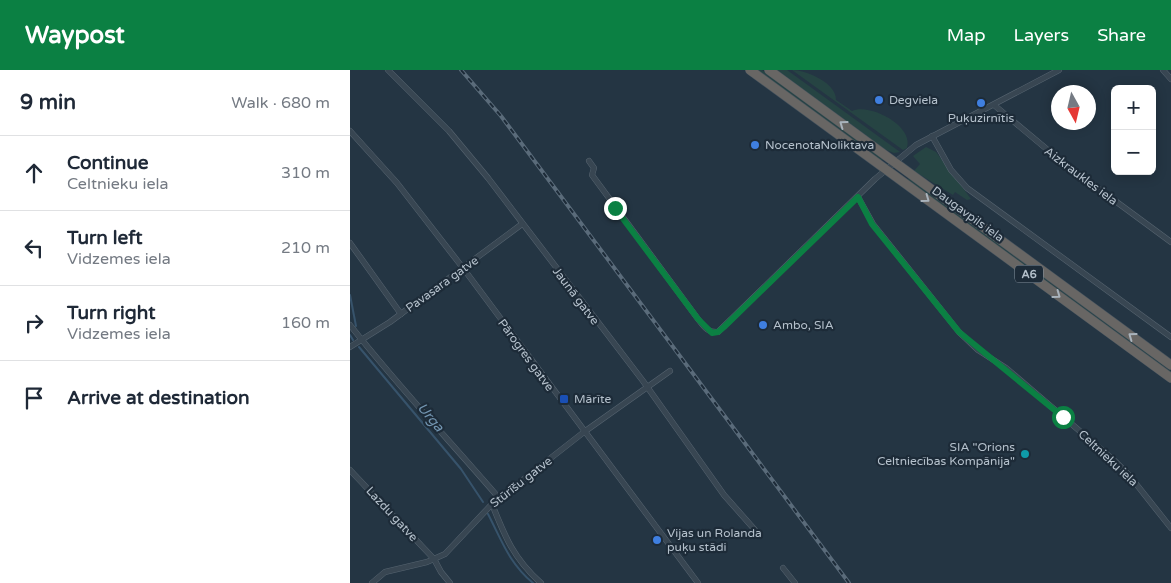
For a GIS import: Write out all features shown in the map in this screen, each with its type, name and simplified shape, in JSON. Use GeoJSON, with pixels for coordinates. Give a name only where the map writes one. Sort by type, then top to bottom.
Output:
{"type":"FeatureCollection","features":[{"type":"Feature","properties":{"kind":"highway","name":"Daugavpils iela"},"geometry":{"type":"LineString","coordinates":[[750,70],[1171,378]]}},
{"type":"Feature","properties":{"kind":"highway","name":"Daugavpils iela"},"geometry":{"type":"LineString","coordinates":[[769,70],[1171,365]]}},
{"type":"Feature","properties":{"kind":"street","name":"Jaunā gatve"},"geometry":{"type":"LineString","coordinates":[[388,70],[458,141],[646,387],[724,495],[755,530]]}},
{"type":"Feature","properties":{"kind":"street"},"geometry":{"type":"LineString","coordinates":[[589,161],[594,168],[592,175],[609,200],[698,319],[712,333],[718,332],[858,197],[916,145],[1059,70]]}},
{"type":"Feature","properties":{"kind":"street"},"geometry":{"type":"LineString","coordinates":[[1163,70],[1171,79]]}},
{"type":"Feature","properties":{"kind":"street","name":"Aizkraukles iela"},"geometry":{"type":"LineString","coordinates":[[994,105],[1061,161],[1171,242]]}},
{"type":"Feature","properties":{"kind":"street","name":"Pārogres gatve"},"geometry":{"type":"LineString","coordinates":[[350,131],[397,183],[463,268],[698,583]]}},
{"type":"Feature","properties":{"kind":"street"},"geometry":{"type":"LineString","coordinates":[[932,136],[951,170],[967,188],[1171,337]]}},
{"type":"Feature","properties":{"kind":"street","name":"Celtnieku iela"},"geometry":{"type":"LineString","coordinates":[[858,197],[872,224],[959,332],[978,350],[1006,368],[1129,475],[1171,528]]}},
{"type":"Feature","properties":{"kind":"street","name":"Pavasara gatve"},"geometry":{"type":"LineString","coordinates":[[351,346],[401,314],[522,224]]}},
{"type":"Feature","properties":{"kind":"street"},"geometry":{"type":"LineString","coordinates":[[350,244],[401,314]]}},
{"type":"Feature","properties":{"kind":"street"},"geometry":{"type":"LineString","coordinates":[[350,325],[360,340],[407,396],[449,439],[499,498]]}},
{"type":"Feature","properties":{"kind":"street","name":"Stūrīšu gatve"},"geometry":{"type":"LineString","coordinates":[[372,583],[385,572],[394,568],[434,559],[445,554],[499,498],[584,432],[670,371]]}},
{"type":"Feature","properties":{"kind":"street","name":"Lazdu gatve"},"geometry":{"type":"LineString","coordinates":[[350,470],[434,559],[450,583]]}},
{"type":"Feature","properties":{"kind":"street"},"geometry":{"type":"LineString","coordinates":[[492,504],[513,552],[525,569],[541,583]]}},
{"type":"Feature","properties":{"kind":"street"},"geometry":{"type":"LineString","coordinates":[[783,568],[795,583]]}},
{"type":"Feature","properties":{"kind":"green space"},"geometry":{"type":"Polygon","coordinates":[[[757,70],[762,70],[882,157],[883,160],[880,160],[757,70]]]}},
{"type":"Feature","properties":{"kind":"green space"},"geometry":{"type":"Polygon","coordinates":[[[775,70],[787,70],[900,152],[894,153],[884,149],[775,70]]]}},
{"type":"Feature","properties":{"kind":"green space"},"geometry":{"type":"Polygon","coordinates":[[[792,70],[805,72],[826,83],[832,88],[836,100],[852,111],[860,109],[869,110],[889,118],[904,132],[907,148],[903,150],[792,70]]]}},
{"type":"Feature","properties":{"kind":"green space"},"geometry":{"type":"Polygon","coordinates":[[[926,147],[936,152],[971,199],[967,200],[955,192],[953,195],[914,171],[920,164],[913,156],[926,147]]]}},
{"type":"Feature","properties":{"kind":"green space"},"geometry":{"type":"Polygon","coordinates":[[[910,177],[1171,371],[1171,374],[907,180],[910,177]]]}},
{"type":"Feature","properties":{"kind":"waterway"},"geometry":{"type":"LineString","coordinates":[[350,295],[356,326]]}},
{"type":"Feature","properties":{"kind":"waterway","name":"Urga"},"geometry":{"type":"LineString","coordinates":[[350,335],[353,340]]}},
{"type":"Feature","properties":{"kind":"waterway","name":"Urga"},"geometry":{"type":"LineString","coordinates":[[359,347],[461,469],[483,502]]}},
{"type":"Feature","properties":{"kind":"waterway","name":"Urga"},"geometry":{"type":"LineString","coordinates":[[488,514],[512,559],[533,583]]}},
{"type":"Feature","properties":{"kind":"railway"},"geometry":{"type":"LineString","coordinates":[[461,70],[501,116],[849,583]]}},
{"type":"Feature","properties":{"kind":"place","name":"Degviela"},"geometry":{"type":"Point","coordinates":[879,100]}},
{"type":"Feature","properties":{"kind":"place","name":"Puķuzirnītis"},"geometry":{"type":"Point","coordinates":[981,103]}},
{"type":"Feature","properties":{"kind":"place","name":"NocenotaNoliktava"},"geometry":{"type":"Point","coordinates":[755,145]}},
{"type":"Feature","properties":{"kind":"place","name":"Ambo, SIA"},"geometry":{"type":"Point","coordinates":[763,325]}},
{"type":"Feature","properties":{"kind":"place","name":"Mārīte"},"geometry":{"type":"Point","coordinates":[564,399]}},
{"type":"Feature","properties":{"kind":"place","name":"SIA \"Orions Celtniecības Kompānija\""},"geometry":{"type":"Point","coordinates":[1025,454]}},
{"type":"Feature","properties":{"kind":"place","name":"Vijas un Rolanda puķu stādi"},"geometry":{"type":"Point","coordinates":[657,540]}},
{"type":"Feature","properties":{"kind":"route"},"geometry":{"type":"LineString","coordinates":[[615,208],[706,330],[712,333],[718,332],[724,327],[858,197],[872,224],[959,332],[978,350],[1006,368],[1063,417]]}}]}
